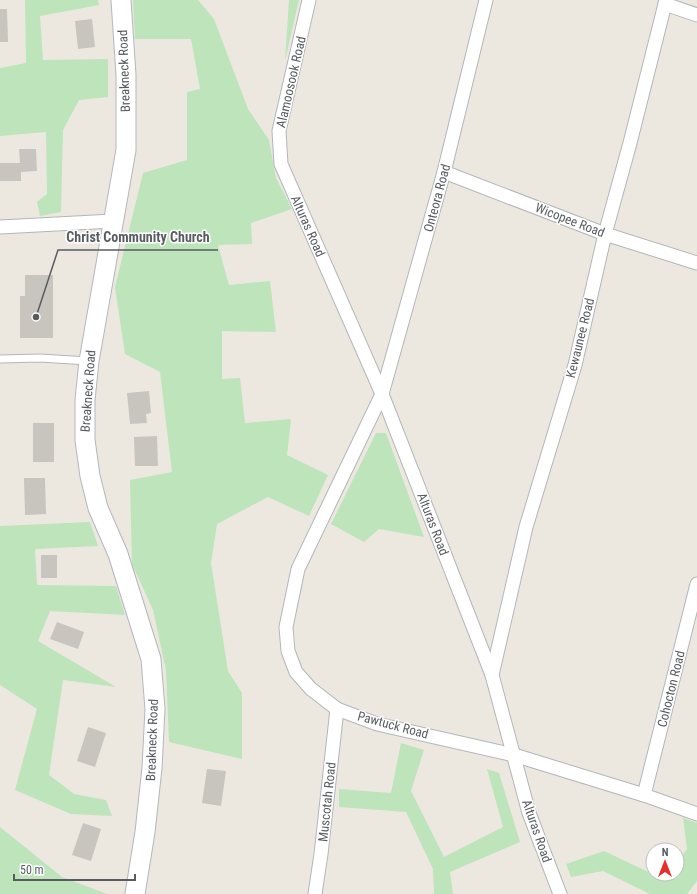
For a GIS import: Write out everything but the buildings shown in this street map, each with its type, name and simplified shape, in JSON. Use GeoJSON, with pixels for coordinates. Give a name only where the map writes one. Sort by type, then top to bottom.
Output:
{"type":"FeatureCollection","features":[{"type":"Feature","properties":{"kind":"street","name":"Breakneck Road"},"geometry":{"type":"LineString","coordinates":[[121,0],[126,75],[126,150],[89,361],[85,400],[85,440],[90,476],[98,508],[118,554],[140,619],[152,666],[155,709],[152,768],[145,832],[135,894]]}},
{"type":"Feature","properties":{"kind":"street","name":"Alamoosook Road"},"geometry":{"type":"LineString","coordinates":[[281,164],[279,131],[309,0]]}},
{"type":"Feature","properties":{"kind":"street","name":"Onteora Road"},"geometry":{"type":"LineString","coordinates":[[382,394],[444,172],[486,0]]}},
{"type":"Feature","properties":{"kind":"street"},"geometry":{"type":"LineString","coordinates":[[665,2],[697,15]]}},
{"type":"Feature","properties":{"kind":"street","name":"Kewaunee Road"},"geometry":{"type":"LineString","coordinates":[[492,675],[526,527],[575,365],[605,234],[630,144],[665,2]]}},
{"type":"Feature","properties":{"kind":"street","name":"Alturas Road"},"geometry":{"type":"LineString","coordinates":[[281,164],[382,394],[492,675],[529,813],[560,894]]}},
{"type":"Feature","properties":{"kind":"street","name":"Wicopee Road"},"geometry":{"type":"LineString","coordinates":[[444,172],[605,234],[697,263]]}},
{"type":"Feature","properties":{"kind":"street"},"geometry":{"type":"LineString","coordinates":[[0,227],[113,221]]}},
{"type":"Feature","properties":{"kind":"street","name":"Pawtuck Road"},"geometry":{"type":"LineString","coordinates":[[382,394],[298,569],[286,627],[288,651],[296,672],[311,689],[338,709],[377,724],[514,755],[644,795],[697,814]]}},
{"type":"Feature","properties":{"kind":"street","name":"Cohocton Road"},"geometry":{"type":"LineString","coordinates":[[644,795],[697,584]]}},
{"type":"Feature","properties":{"kind":"street","name":"Muscotah Road"},"geometry":{"type":"LineString","coordinates":[[314,894],[321,854],[338,709]]}},
{"type":"Feature","properties":{"kind":"lane"},"geometry":{"type":"LineString","coordinates":[[0,359],[40,358],[89,361]]}},
{"type":"Feature","properties":{"kind":"green space"},"geometry":{"type":"Polygon","coordinates":[[[25,0],[98,0],[99,5],[40,16],[43,60],[108,59],[108,97],[79,100],[63,130],[61,212],[40,216],[37,202],[47,194],[46,132],[0,136],[0,68],[26,63],[25,0]]]}},
{"type":"Feature","properties":{"kind":"green space"},"geometry":{"type":"Polygon","coordinates":[[[133,0],[198,0],[214,19],[248,109],[269,140],[276,178],[292,209],[251,223],[252,244],[218,245],[229,285],[270,281],[276,332],[222,331],[222,379],[240,378],[245,423],[291,419],[287,455],[328,475],[309,516],[268,497],[217,524],[211,563],[228,671],[242,693],[242,759],[169,742],[166,670],[153,610],[132,564],[130,480],[172,472],[160,372],[125,354],[115,287],[143,173],[187,160],[187,92],[200,89],[191,39],[135,39],[133,0]]]}},
{"type":"Feature","properties":{"kind":"green space"},"geometry":{"type":"Polygon","coordinates":[[[289,0],[299,0],[285,61],[289,0]]]}},
{"type":"Feature","properties":{"kind":"green space"},"geometry":{"type":"Polygon","coordinates":[[[376,433],[386,433],[424,537],[379,529],[364,542],[331,524],[376,433]]]}},
{"type":"Feature","properties":{"kind":"green space"},"geometry":{"type":"Polygon","coordinates":[[[90,522],[98,546],[35,549],[37,585],[116,586],[125,615],[50,611],[38,641],[116,687],[63,680],[49,775],[74,794],[106,800],[112,816],[71,814],[15,790],[37,709],[0,685],[0,526],[90,522]]]}},
{"type":"Feature","properties":{"kind":"green space"},"geometry":{"type":"Polygon","coordinates":[[[401,743],[424,750],[411,791],[444,857],[503,827],[487,769],[499,773],[520,842],[450,872],[453,894],[434,894],[433,869],[406,812],[339,807],[339,789],[391,793],[401,743]]]}},
{"type":"Feature","properties":{"kind":"green space"},"geometry":{"type":"Polygon","coordinates":[[[683,818],[697,823],[697,881],[687,894],[650,894],[603,871],[571,877],[566,864],[604,851],[645,870],[645,882],[685,882],[685,852],[687,849],[683,818]]]}},
{"type":"Feature","properties":{"kind":"green space"},"geometry":{"type":"Polygon","coordinates":[[[0,827],[62,877],[107,894],[0,894],[0,827]]]}},
{"type":"Feature","properties":{"kind":"place","name":"Christ Community Church"},"geometry":{"type":"Point","coordinates":[36,317]}}]}
